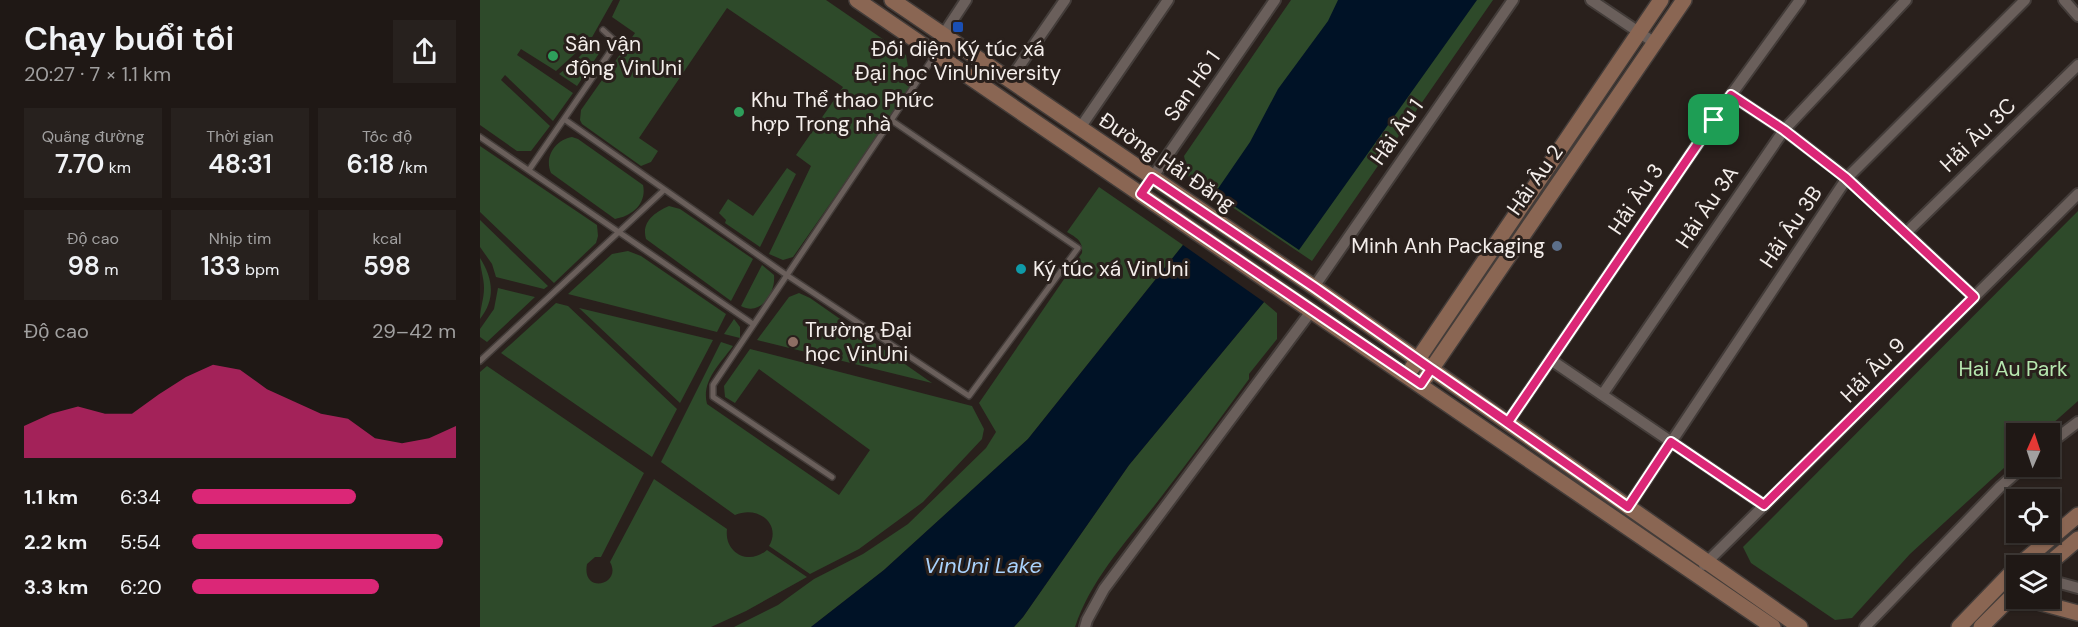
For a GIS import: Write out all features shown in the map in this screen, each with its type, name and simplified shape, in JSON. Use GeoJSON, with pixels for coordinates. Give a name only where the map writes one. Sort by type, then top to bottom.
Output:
{"type":"FeatureCollection","features":[{"type":"Feature","properties":{"kind":"street","name":"Đường Hải Đăng"},"geometry":{"type":"LineString","coordinates":[[892,0],[1314,287],[1800,627]]}},
{"type":"Feature","properties":{"kind":"street"},"geometry":{"type":"LineString","coordinates":[[942,35],[966,0]]}},
{"type":"Feature","properties":{"kind":"street"},"geometry":{"type":"LineString","coordinates":[[1009,81],[1065,0]]}},
{"type":"Feature","properties":{"kind":"street"},"geometry":{"type":"LineString","coordinates":[[1080,128],[1168,0]]}},
{"type":"Feature","properties":{"kind":"street","name":"San Hô 1"},"geometry":{"type":"LineString","coordinates":[[1141,194],[1275,0]]}},
{"type":"Feature","properties":{"kind":"street","name":"Hải Âu 1"},"geometry":{"type":"LineString","coordinates":[[1314,287],[1513,0]]}},
{"type":"Feature","properties":{"kind":"street"},"geometry":{"type":"LineString","coordinates":[[1591,0],[1655,43]]}},
{"type":"Feature","properties":{"kind":"street","name":"Hải Âu 2"},"geometry":{"type":"LineString","coordinates":[[1407,375],[1661,0]]}},
{"type":"Feature","properties":{"kind":"street","name":"Hải Âu 2"},"geometry":{"type":"LineString","coordinates":[[1421,384],[1684,0]]}},
{"type":"Feature","properties":{"kind":"street","name":"Hải Âu 3"},"geometry":{"type":"LineString","coordinates":[[1508,422],[1731,95],[1800,0]]}},
{"type":"Feature","properties":{"kind":"street","name":"Hải Âu 3A"},"geometry":{"type":"LineString","coordinates":[[1602,395],[1784,130],[1906,0]]}},
{"type":"Feature","properties":{"kind":"street","name":"Hải Âu 3B"},"geometry":{"type":"LineString","coordinates":[[1628,507],[1846,178],[2025,0]]}},
{"type":"Feature","properties":{"kind":"street"},"geometry":{"type":"LineString","coordinates":[[2064,0],[2078,16]]}},
{"type":"Feature","properties":{"kind":"street","name":"Đường Hải Đăng"},"geometry":{"type":"LineString","coordinates":[[861,1],[1773,627]]}},
{"type":"Feature","properties":{"kind":"street","name":"Hải Âu 3C"},"geometry":{"type":"LineString","coordinates":[[1906,233],[2078,65]]}},
{"type":"Feature","properties":{"kind":"street"},"geometry":{"type":"LineString","coordinates":[[1731,95],[1784,130],[1846,178],[1974,297]]}},
{"type":"Feature","properties":{"kind":"street","name":"Hải Âu 9"},"geometry":{"type":"LineString","coordinates":[[1695,573],[2078,194]]}},
{"type":"Feature","properties":{"kind":"street"},"geometry":{"type":"LineString","coordinates":[[1086,627],[1087,620],[1104,589],[1312,310]]}},
{"type":"Feature","properties":{"kind":"street"},"geometry":{"type":"LineString","coordinates":[[1551,360],[1764,505]]}},
{"type":"Feature","properties":{"kind":"street"},"geometry":{"type":"LineString","coordinates":[[2060,436],[2078,422]]}},
{"type":"Feature","properties":{"kind":"street"},"geometry":{"type":"LineString","coordinates":[[1865,627],[2011,477]]}},
{"type":"Feature","properties":{"kind":"street"},"geometry":{"type":"LineString","coordinates":[[2032,555],[2078,515]]}},
{"type":"Feature","properties":{"kind":"street"},"geometry":{"type":"LineString","coordinates":[[2059,555],[2078,538]]}},
{"type":"Feature","properties":{"kind":"street"},"geometry":{"type":"LineString","coordinates":[[1959,627],[2006,578]]}},
{"type":"Feature","properties":{"kind":"street"},"geometry":{"type":"LineString","coordinates":[[2060,583],[2078,588]]}},
{"type":"Feature","properties":{"kind":"street"},"geometry":{"type":"LineString","coordinates":[[1993,590],[2006,593]]}},
{"type":"Feature","properties":{"kind":"street"},"geometry":{"type":"LineString","coordinates":[[1981,627],[2006,605]]}},
{"type":"Feature","properties":{"kind":"street"},"geometry":{"type":"LineString","coordinates":[[2060,608],[2078,613]]}},
{"type":"Feature","properties":{"kind":"lane"},"geometry":{"type":"LineString","coordinates":[[529,170],[612,50],[614,40],[603,30]]}},
{"type":"Feature","properties":{"kind":"lane"},"geometry":{"type":"LineString","coordinates":[[832,477],[713,397],[713,385],[936,54]]}},
{"type":"Feature","properties":{"kind":"lane"},"geometry":{"type":"LineString","coordinates":[[564,119],[788,276],[969,396],[1077,248],[891,120]]}},
{"type":"Feature","properties":{"kind":"lane"},"geometry":{"type":"LineString","coordinates":[[480,137],[753,324]]}},
{"type":"Feature","properties":{"kind":"lane"},"geometry":{"type":"LineString","coordinates":[[480,360],[664,190]]}},
{"type":"Feature","properties":{"kind":"green space","name":"Sân vận động VinUni"},"geometry":{"type":"Polygon","coordinates":[[[480,0],[613,0],[591,39],[556,71],[521,49],[517,55],[573,93],[553,121],[505,75],[501,80],[550,126],[531,151],[517,151],[480,125],[480,0]]]}},
{"type":"Feature","properties":{"kind":"green space"},"geometry":{"type":"Polygon","coordinates":[[[620,0],[826,0],[906,55],[908,67],[901,81],[911,88],[793,257],[783,260],[769,254],[811,166],[796,155],[843,87],[727,8],[639,138],[658,151],[651,162],[641,166],[582,124],[580,120],[581,110],[635,33],[612,17],[620,0]]]}},
{"type":"Feature","properties":{"kind":"green space"},"geometry":{"type":"Polygon","coordinates":[[[1291,0],[1493,0],[1312,261],[1189,178],[1184,156],[1291,0]]]}},
{"type":"Feature","properties":{"kind":"green space"},"geometry":{"type":"Polygon","coordinates":[[[593,43],[602,49],[577,86],[559,74],[573,63],[593,43]]]}},
{"type":"Feature","properties":{"kind":"green space"},"geometry":{"type":"Polygon","coordinates":[[[572,137],[643,185],[641,203],[633,212],[615,219],[551,173],[549,161],[552,150],[556,145],[572,137]]]}},
{"type":"Feature","properties":{"kind":"green space"},"geometry":{"type":"Polygon","coordinates":[[[480,146],[597,225],[596,243],[554,283],[480,212],[480,146]]]}},
{"type":"Feature","properties":{"kind":"green space"},"geometry":{"type":"Polygon","coordinates":[[[787,168],[796,174],[760,247],[725,223],[726,220],[719,213],[728,199],[753,216],[787,168]]]}},
{"type":"Feature","properties":{"kind":"green space"},"geometry":{"type":"Polygon","coordinates":[[[1099,187],[1183,245],[1028,439],[884,570],[811,627],[734,627],[778,605],[814,579],[863,554],[908,524],[986,448],[996,432],[979,403],[1082,253],[1079,240],[1067,232],[1099,187]]]}},
{"type":"Feature","properties":{"kind":"green space"},"geometry":{"type":"Polygon","coordinates":[[[669,206],[680,209],[753,259],[731,301],[646,239],[645,233],[650,218],[669,206]]]}},
{"type":"Feature","properties":{"kind":"green space","name":"Hai Au Park"},"geometry":{"type":"Polygon","coordinates":[[[2078,211],[2078,401],[2053,423],[2006,423],[2006,466],[1910,554],[1852,618],[1835,620],[1751,563],[1743,547],[2078,211]]]}},
{"type":"Feature","properties":{"kind":"green space"},"geometry":{"type":"Polygon","coordinates":[[[480,220],[548,286],[544,289],[496,277],[492,264],[480,247],[480,220]]]}},
{"type":"Feature","properties":{"kind":"green space"},"geometry":{"type":"Polygon","coordinates":[[[628,251],[641,256],[726,314],[717,332],[568,294],[612,254],[628,251]]]}},
{"type":"Feature","properties":{"kind":"green space"},"geometry":{"type":"Polygon","coordinates":[[[480,258],[488,273],[491,288],[489,304],[480,319],[484,288],[480,258]]]}},
{"type":"Feature","properties":{"kind":"green space"},"geometry":{"type":"Polygon","coordinates":[[[762,265],[774,275],[772,289],[761,306],[748,309],[741,306],[762,265]]]}},
{"type":"Feature","properties":{"kind":"green space"},"geometry":{"type":"Polygon","coordinates":[[[498,288],[535,297],[487,342],[480,337],[480,329],[494,309],[498,288]]]}},
{"type":"Feature","properties":{"kind":"green space"},"geometry":{"type":"Polygon","coordinates":[[[799,293],[810,298],[932,383],[757,340],[789,297],[799,293]]]}},
{"type":"Feature","properties":{"kind":"green space"},"geometry":{"type":"Polygon","coordinates":[[[1264,302],[1277,313],[1277,339],[1249,374],[1249,379],[1193,456],[1111,561],[1090,593],[1075,627],[1014,627],[1129,465],[1264,302]]]}},
{"type":"Feature","properties":{"kind":"green space"},"geometry":{"type":"Polygon","coordinates":[[[556,303],[568,306],[677,409],[652,457],[501,353],[556,303]]]}},
{"type":"Feature","properties":{"kind":"green space"},"geometry":{"type":"Polygon","coordinates":[[[579,308],[713,340],[680,403],[579,308]]]}},
{"type":"Feature","properties":{"kind":"green space"},"geometry":{"type":"Polygon","coordinates":[[[734,319],[740,327],[740,338],[724,334],[734,319]]]}},
{"type":"Feature","properties":{"kind":"green space"},"geometry":{"type":"Polygon","coordinates":[[[721,342],[733,346],[709,380],[707,404],[839,495],[870,450],[759,369],[735,403],[725,397],[724,386],[750,349],[972,406],[984,429],[982,439],[923,502],[859,549],[810,574],[769,546],[772,530],[766,518],[752,513],[735,515],[661,462],[721,342]]]}},
{"type":"Feature","properties":{"kind":"green space"},"geometry":{"type":"Polygon","coordinates":[[[487,366],[644,473],[601,557],[595,557],[587,564],[587,574],[590,580],[601,583],[607,581],[611,576],[610,562],[654,479],[727,529],[729,545],[739,554],[753,557],[767,550],[807,577],[746,611],[711,627],[480,627],[480,372],[487,366]]]}},
{"type":"Feature","properties":{"kind":"water"},"geometry":{"type":"Polygon","coordinates":[[[1338,0],[1477,0],[1299,250],[1215,193],[1250,142],[1278,89],[1328,21],[1338,0]]]}},
{"type":"Feature","properties":{"kind":"water","name":"VinUni Lake"},"geometry":{"type":"Polygon","coordinates":[[[1183,245],[1264,302],[1129,465],[1014,627],[811,627],[884,570],[1028,439],[1183,245]]]}},
{"type":"Feature","properties":{"kind":"place","name":"Đối diện Ký túc xá Đại học VinUniversity"},"geometry":{"type":"Point","coordinates":[958,27]}},
{"type":"Feature","properties":{"kind":"place","name":"Sân vận động VinUni"},"geometry":{"type":"Point","coordinates":[553,56]}},
{"type":"Feature","properties":{"kind":"place","name":"Khu Thể thao Phức hợp Trong nhà"},"geometry":{"type":"Point","coordinates":[739,112]}},
{"type":"Feature","properties":{"kind":"place","name":"Minh Anh Packaging"},"geometry":{"type":"Point","coordinates":[1557,246]}},
{"type":"Feature","properties":{"kind":"place","name":"Ký túc xá VinUni"},"geometry":{"type":"Point","coordinates":[1021,269]}},
{"type":"Feature","properties":{"kind":"place","name":"Trường Đại học VinUni"},"geometry":{"type":"Point","coordinates":[793,342]}},
{"type":"Feature","properties":{"kind":"route"},"geometry":{"type":"LineString","coordinates":[[1714,120],[1508,422],[1431,369],[1421,384],[1141,194],[1152,178],[1314,287],[1508,422],[1628,507],[1671,442],[1764,505],[1974,297],[1846,178],[1784,130],[1731,95],[1714,120]]}}]}
